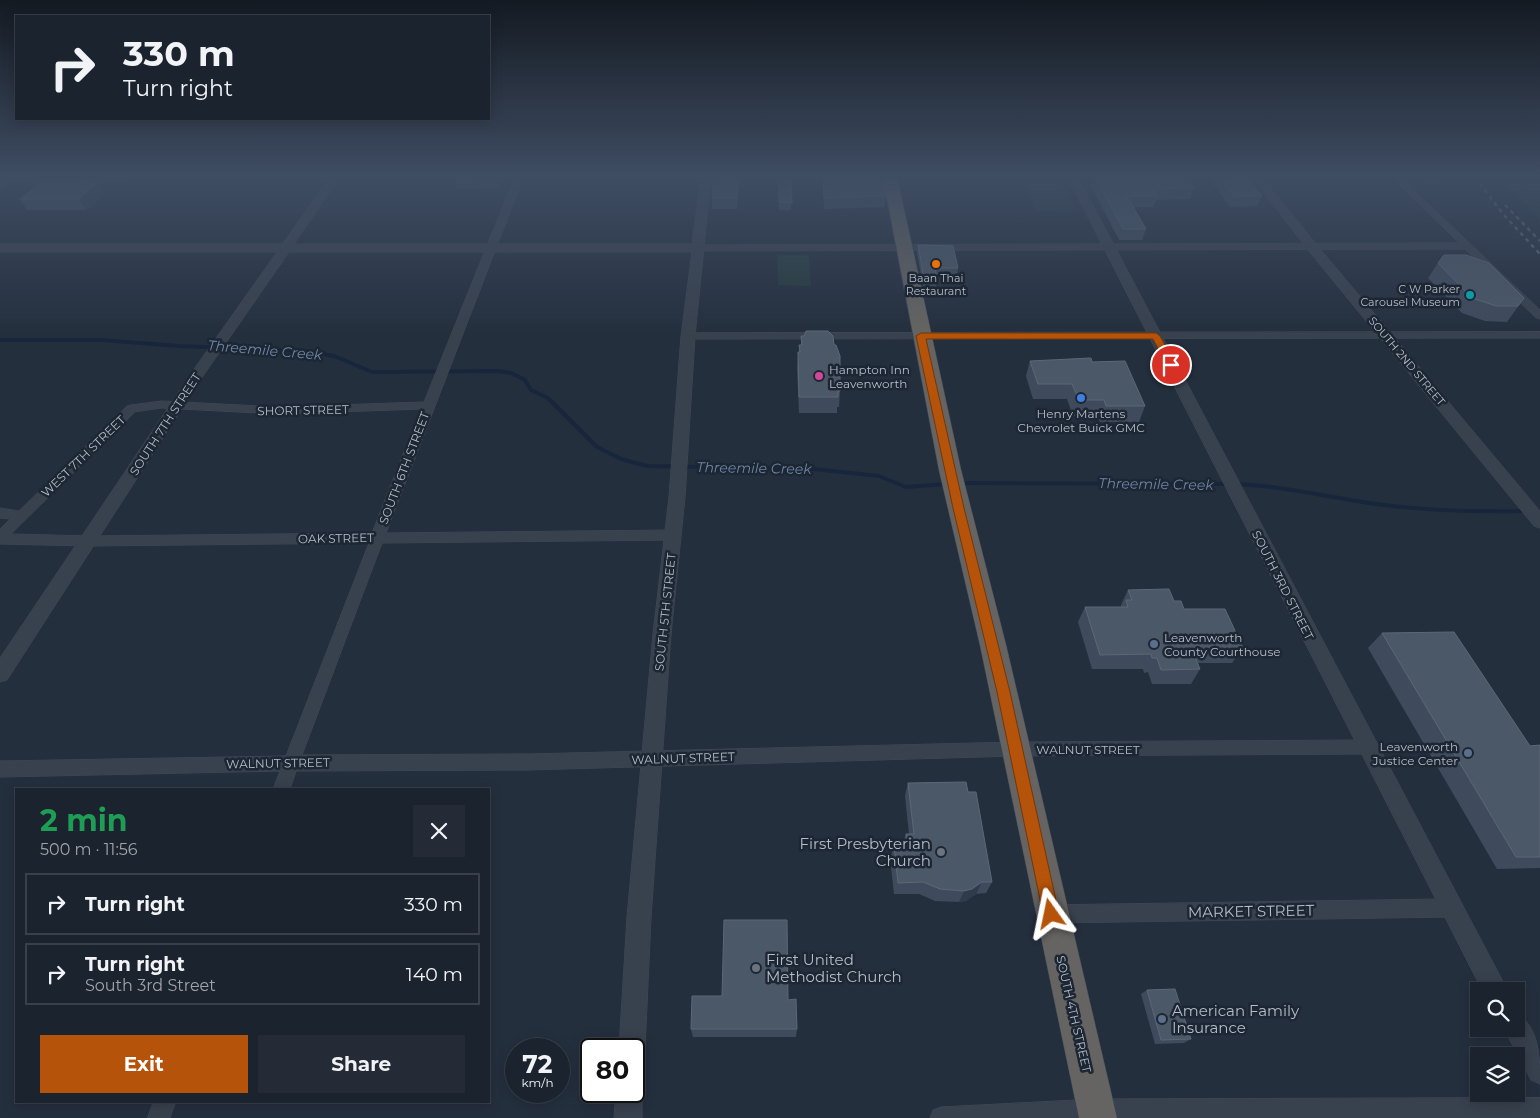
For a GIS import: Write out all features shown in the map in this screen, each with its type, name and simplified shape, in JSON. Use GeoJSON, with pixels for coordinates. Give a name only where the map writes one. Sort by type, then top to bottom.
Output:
{"type":"FeatureCollection","features":[{"type":"Feature","properties":{"kind":"highway","name":"SOUTH 4TH STREET"},"geometry":{"type":"LineString","coordinates":[[900,229],[950,470],[1016,749],[1051,914],[1097,1114]]}},
{"type":"Feature","properties":{"kind":"street","name":"SOUTH 7TH STREET"},"geometry":{"type":"LineString","coordinates":[[0,674],[202,368],[298,229]]}},
{"type":"Feature","properties":{"kind":"street","name":"SOUTH 6TH STREET"},"geometry":{"type":"LineString","coordinates":[[281,788],[450,348],[498,229]]}},
{"type":"Feature","properties":{"kind":"street","name":"SOUTH 5TH STREET"},"geometry":{"type":"LineString","coordinates":[[633,1038],[652,758],[677,497],[688,336],[700,229]]}},
{"type":"Feature","properties":{"kind":"street","name":"SOUTH 3RD STREET"},"geometry":{"type":"LineString","coordinates":[[1101,229],[1367,747],[1491,982]]}},
{"type":"Feature","properties":{"kind":"street","name":"SOUTH 2ND STREET"},"geometry":{"type":"LineString","coordinates":[[1298,229],[1540,522]]}},
{"type":"Feature","properties":{"kind":"street"},"geometry":{"type":"LineString","coordinates":[[1450,229],[1540,316]]}},
{"type":"Feature","properties":{"kind":"street"},"geometry":{"type":"LineString","coordinates":[[0,248],[1111,248],[1468,246]]}},
{"type":"Feature","properties":{"kind":"street"},"geometry":{"type":"LineString","coordinates":[[688,336],[1540,335]]}},
{"type":"Feature","properties":{"kind":"street","name":"WEST 7TH STREET"},"geometry":{"type":"LineString","coordinates":[[0,538],[131,408],[154,404],[179,404]]}},
{"type":"Feature","properties":{"kind":"street","name":"SHORT STREET"},"geometry":{"type":"LineString","coordinates":[[179,404],[246,410],[310,412],[428,405]]}},
{"type":"Feature","properties":{"kind":"street"},"geometry":{"type":"LineString","coordinates":[[0,513],[21,516]]}},
{"type":"Feature","properties":{"kind":"street","name":"OAK STREET"},"geometry":{"type":"LineString","coordinates":[[0,538],[89,541],[673,535]]}},
{"type":"Feature","properties":{"kind":"street","name":"WALNUT STREET"},"geometry":{"type":"LineString","coordinates":[[0,769],[290,763],[528,762],[1016,749],[1367,747]]}},
{"type":"Feature","properties":{"kind":"street","name":"MARKET STREET"},"geometry":{"type":"LineString","coordinates":[[1051,914],[1451,908]]}},
{"type":"Feature","properties":{"kind":"street"},"geometry":{"type":"LineString","coordinates":[[1521,1037],[1540,1071]]}},
{"type":"Feature","properties":{"kind":"street"},"geometry":{"type":"LineString","coordinates":[[159,1118],[164,1103]]}},
{"type":"Feature","properties":{"kind":"street"},"geometry":{"type":"LineString","coordinates":[[628,1118],[629,1103]]}},
{"type":"Feature","properties":{"kind":"street"},"geometry":{"type":"LineString","coordinates":[[941,1118],[1097,1114],[1540,1109]]}},
{"type":"Feature","properties":{"kind":"green space"},"geometry":{"type":"Polygon","coordinates":[[[777,255],[809,255],[811,286],[778,285],[777,255]]]}},
{"type":"Feature","properties":{"kind":"building","name":"Baan Thai Restaurant"},"geometry":{"type":"Polygon","coordinates":[[[918,245],[953,246],[958,268],[935,268],[937,278],[924,278],[918,245]]]}},
{"type":"Feature","properties":{"kind":"building"},"geometry":{"type":"Polygon","coordinates":[[[1444,255],[1466,255],[1489,263],[1524,298],[1518,306],[1496,306],[1472,298],[1438,263],[1444,255]]]}},
{"type":"Feature","properties":{"kind":"building","name":"Hampton Inn Leavenworth"},"geometry":{"type":"Polygon","coordinates":[[[806,331],[828,331],[833,336],[834,345],[836,345],[840,356],[840,391],[838,391],[838,397],[799,397],[798,352],[800,352],[799,345],[802,345],[801,336],[804,336],[806,331]]]}},
{"type":"Feature","properties":{"kind":"building"},"geometry":{"type":"Polygon","coordinates":[[[1091,358],[1092,362],[1125,361],[1145,406],[1106,406],[1104,400],[1079,400],[1072,384],[1038,384],[1030,361],[1091,358]]]}},
{"type":"Feature","properties":{"kind":"building","name":"Leavenworth County Courthouse"},"geometry":{"type":"Polygon","coordinates":[[[1169,589],[1174,601],[1181,601],[1184,609],[1225,609],[1243,648],[1199,649],[1201,655],[1194,655],[1200,669],[1161,670],[1157,658],[1152,658],[1151,654],[1100,655],[1085,607],[1128,607],[1126,600],[1132,600],[1128,590],[1169,589]]]}},
{"type":"Feature","properties":{"kind":"building","name":"Leavenworth Justice Center"},"geometry":{"type":"Polygon","coordinates":[[[1454,632],[1530,746],[1540,745],[1540,857],[1516,857],[1382,633],[1454,632]]]}},
{"type":"Feature","properties":{"kind":"building","name":"First Presbyterian Church"},"geometry":{"type":"Polygon","coordinates":[[[966,782],[968,792],[976,792],[992,882],[982,882],[972,889],[964,891],[940,889],[923,882],[898,883],[894,846],[907,845],[906,834],[914,834],[908,783],[966,782]]]}},
{"type":"Feature","properties":{"kind":"building","name":"First United Methodist Church"},"geometry":{"type":"Polygon","coordinates":[[[724,920],[787,920],[788,1000],[796,999],[797,1029],[691,1029],[692,996],[722,996],[724,920]]]}},
{"type":"Feature","properties":{"kind":"building","name":"American Family Insurance"},"geometry":{"type":"Polygon","coordinates":[[[1175,989],[1191,1039],[1161,1040],[1147,990],[1175,989]]]}},
{"type":"Feature","properties":{"kind":"waterway","name":"Threemile Creek"},"geometry":{"type":"LineString","coordinates":[[0,340],[101,340],[179,346],[305,351],[334,356],[372,372],[498,371],[511,373],[525,380],[531,390],[548,398],[597,447],[621,459],[647,466],[814,469],[879,476],[906,487],[946,484]]}},
{"type":"Feature","properties":{"kind":"waterway","name":"Threemile Creek"},"geometry":{"type":"LineString","coordinates":[[959,483],[1229,484]]}},
{"type":"Feature","properties":{"kind":"waterway","name":"Threemile Creek"},"geometry":{"type":"LineString","coordinates":[[1236,484],[1273,487],[1420,509],[1526,511]]}},
{"type":"Feature","properties":{"kind":"railway"},"geometry":{"type":"LineString","coordinates":[[1517,229],[1540,254]]}},
{"type":"Feature","properties":{"kind":"railway"},"geometry":{"type":"LineString","coordinates":[[1529,229],[1540,241]]}},
{"type":"Feature","properties":{"kind":"place","name":"Baan Thai Restaurant"},"geometry":{"type":"Point","coordinates":[936,264]}},
{"type":"Feature","properties":{"kind":"place","name":"C W Parker Carousel Museum"},"geometry":{"type":"Point","coordinates":[1470,295]}},
{"type":"Feature","properties":{"kind":"place","name":"Hampton Inn Leavenworth"},"geometry":{"type":"Point","coordinates":[819,376]}},
{"type":"Feature","properties":{"kind":"place","name":"Henry Martens Chevrolet Buick GMC"},"geometry":{"type":"Point","coordinates":[1081,398]}},
{"type":"Feature","properties":{"kind":"place","name":"Leavenworth County Courthouse"},"geometry":{"type":"Point","coordinates":[1154,644]}},
{"type":"Feature","properties":{"kind":"place","name":"Leavenworth Justice Center"},"geometry":{"type":"Point","coordinates":[1468,753]}},
{"type":"Feature","properties":{"kind":"place","name":"First Presbyterian Church"},"geometry":{"type":"Point","coordinates":[941,852]}},
{"type":"Feature","properties":{"kind":"place","name":"First United Methodist Church"},"geometry":{"type":"Point","coordinates":[756,968]}},
{"type":"Feature","properties":{"kind":"place","name":"American Family Insurance"},"geometry":{"type":"Point","coordinates":[1162,1019]}},
{"type":"Feature","properties":{"kind":"route"},"geometry":{"type":"LineString","coordinates":[[1051,914],[1004,692],[959,508],[921,336],[1156,336],[1171,365]]}}]}
